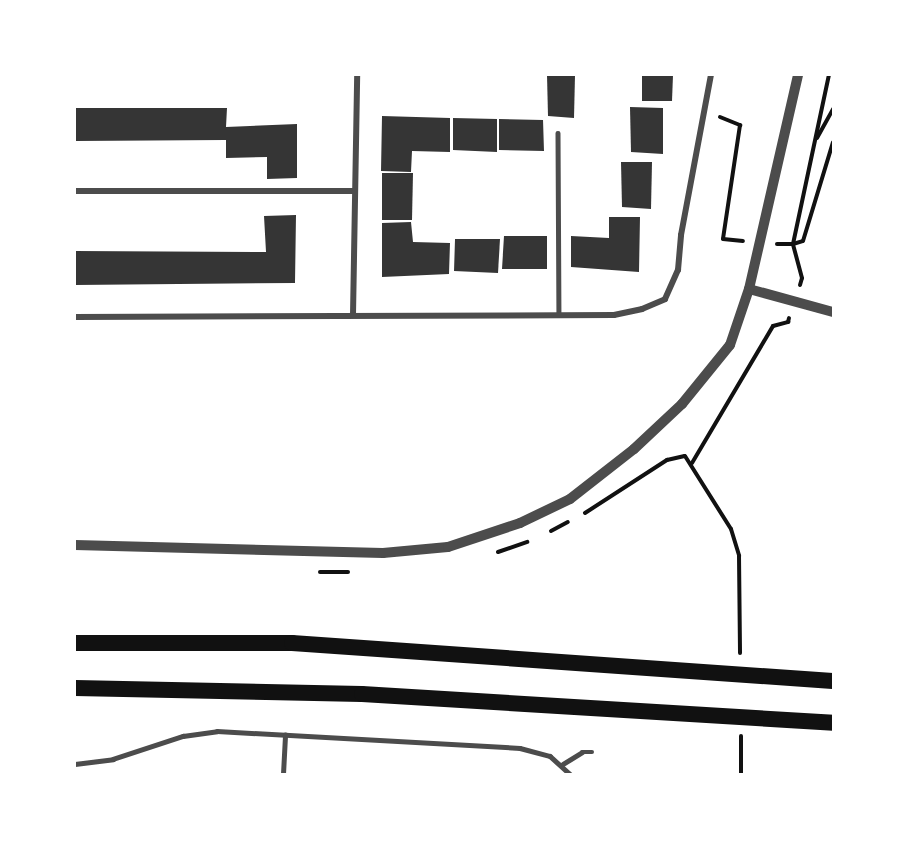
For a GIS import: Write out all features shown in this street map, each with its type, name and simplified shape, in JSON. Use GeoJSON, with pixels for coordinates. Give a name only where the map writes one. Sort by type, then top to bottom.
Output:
{"type":"FeatureCollection","features":[{"type":"Feature","properties":{"kind":"highway"},"geometry":{"type":"LineString","coordinates":[[75,643],[292,644],[833,681]]}},
{"type":"Feature","properties":{"kind":"highway"},"geometry":{"type":"LineString","coordinates":[[75,688],[362,694],[833,723]]}},
{"type":"Feature","properties":{"kind":"street"},"geometry":{"type":"LineString","coordinates":[[353,315],[357,75]]}},
{"type":"Feature","properties":{"kind":"street"},"geometry":{"type":"LineString","coordinates":[[75,317],[614,315],[642,309],[664,299],[678,270],[681,235],[711,75]]}},
{"type":"Feature","properties":{"kind":"street"},"geometry":{"type":"LineString","coordinates":[[75,545],[382,553],[448,547],[520,523],[570,499],[634,449],[681,404],[730,345],[750,289],[798,75]]}},
{"type":"Feature","properties":{"kind":"street"},"geometry":{"type":"LineString","coordinates":[[75,192],[354,192]]}},
{"type":"Feature","properties":{"kind":"street"},"geometry":{"type":"LineString","coordinates":[[750,289],[833,312]]}},
{"type":"Feature","properties":{"kind":"lane"},"geometry":{"type":"LineString","coordinates":[[558,133],[559,315]]}},
{"type":"Feature","properties":{"kind":"lane"},"geometry":{"type":"LineString","coordinates":[[75,764],[113,759],[183,736],[217,731],[520,748],[538,751],[563,764],[570,774]]}},
{"type":"Feature","properties":{"kind":"lane"},"geometry":{"type":"LineString","coordinates":[[283,774],[285,735]]}},
{"type":"Feature","properties":{"kind":"lane"},"geometry":{"type":"LineString","coordinates":[[563,764],[582,752],[592,752]]}},
{"type":"Feature","properties":{"kind":"path"},"geometry":{"type":"LineString","coordinates":[[739,556],[731,529],[692,463],[773,326],[788,322],[802,278],[793,244],[829,75]]}},
{"type":"Feature","properties":{"kind":"path"},"geometry":{"type":"LineString","coordinates":[[722,107],[720,118],[740,125],[723,239],[759,243],[802,242],[833,142]]}},
{"type":"Feature","properties":{"kind":"path"},"geometry":{"type":"LineString","coordinates":[[816,141],[833,110]]}},
{"type":"Feature","properties":{"kind":"building"},"geometry":{"type":"Polygon","coordinates":[[[547,75],[575,75],[574,118],[548,116],[547,75]]]}},
{"type":"Feature","properties":{"kind":"building"},"geometry":{"type":"Polygon","coordinates":[[[642,75],[673,75],[672,101],[642,101],[642,75]]]}},
{"type":"Feature","properties":{"kind":"building"},"geometry":{"type":"Polygon","coordinates":[[[630,107],[663,108],[663,154],[631,152],[630,107]]]}},
{"type":"Feature","properties":{"kind":"building"},"geometry":{"type":"Polygon","coordinates":[[[75,108],[227,108],[226,127],[297,124],[297,178],[267,179],[267,157],[226,158],[226,140],[75,141],[75,108]]]}},
{"type":"Feature","properties":{"kind":"building"},"geometry":{"type":"Polygon","coordinates":[[[382,116],[450,118],[450,152],[412,151],[411,172],[381,171],[382,116]]]}},
{"type":"Feature","properties":{"kind":"building"},"geometry":{"type":"Polygon","coordinates":[[[453,118],[497,119],[497,152],[453,150],[453,118]]]}},
{"type":"Feature","properties":{"kind":"building"},"geometry":{"type":"Polygon","coordinates":[[[499,119],[543,120],[544,151],[499,150],[499,119]]]}},
{"type":"Feature","properties":{"kind":"building"},"geometry":{"type":"Polygon","coordinates":[[[621,162],[652,162],[651,209],[622,207],[621,162]]]}},
{"type":"Feature","properties":{"kind":"building"},"geometry":{"type":"Polygon","coordinates":[[[382,173],[413,173],[412,220],[382,220],[382,173]]]}},
{"type":"Feature","properties":{"kind":"building"},"geometry":{"type":"Polygon","coordinates":[[[296,215],[295,283],[75,285],[75,251],[266,252],[264,216],[296,215]]]}},
{"type":"Feature","properties":{"kind":"building"},"geometry":{"type":"Polygon","coordinates":[[[609,217],[640,217],[639,272],[571,267],[571,236],[609,238],[609,217]]]}},
{"type":"Feature","properties":{"kind":"building"},"geometry":{"type":"Polygon","coordinates":[[[411,222],[413,242],[450,243],[449,274],[382,277],[382,223],[411,222]]]}},
{"type":"Feature","properties":{"kind":"building"},"geometry":{"type":"Polygon","coordinates":[[[504,236],[547,236],[547,269],[502,269],[504,236]]]}},
{"type":"Feature","properties":{"kind":"building"},"geometry":{"type":"Polygon","coordinates":[[[455,239],[500,239],[498,273],[454,271],[455,239]]]}}]}
